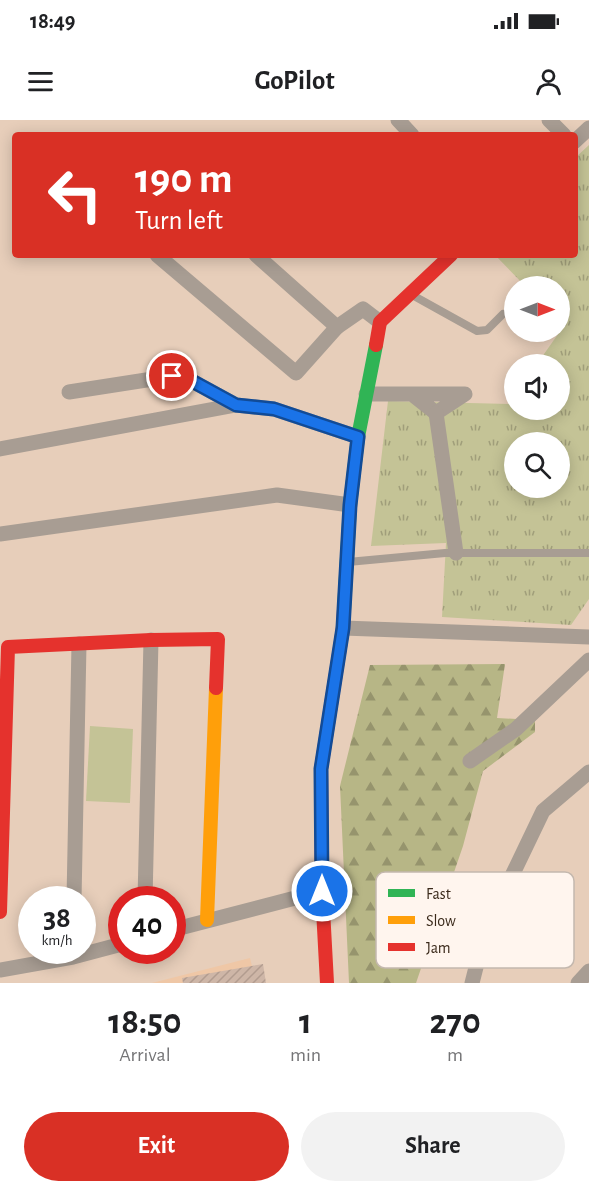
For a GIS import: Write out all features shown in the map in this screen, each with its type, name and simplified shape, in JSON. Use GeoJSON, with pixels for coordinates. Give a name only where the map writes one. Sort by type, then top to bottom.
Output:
{"type":"FeatureCollection","features":[{"type":"Feature","properties":{"kind":"street"},"geometry":{"type":"LineString","coordinates":[[398,120],[409,132]]}},
{"type":"Feature","properties":{"kind":"street"},"geometry":{"type":"LineString","coordinates":[[549,120],[561,132]]}},
{"type":"Feature","properties":{"kind":"street"},"geometry":{"type":"LineString","coordinates":[[578,138],[589,128]]}},
{"type":"Feature","properties":{"kind":"street"},"geometry":{"type":"LineString","coordinates":[[161,258],[296,373],[337,327],[363,309],[380,322]]}},
{"type":"Feature","properties":{"kind":"street"},"geometry":{"type":"LineString","coordinates":[[259,258],[337,327]]}},
{"type":"Feature","properties":{"kind":"street"},"geometry":{"type":"LineString","coordinates":[[327,983],[322,891],[321,769],[343,628],[350,505],[358,437],[380,322],[448,258]]}},
{"type":"Feature","properties":{"kind":"street"},"geometry":{"type":"LineString","coordinates":[[69,392],[172,376],[192,381],[236,405]]}},
{"type":"Feature","properties":{"kind":"street"},"geometry":{"type":"LineString","coordinates":[[366,394],[465,394],[436,413]]}},
{"type":"Feature","properties":{"kind":"street"},"geometry":{"type":"LineString","coordinates":[[412,394],[436,413],[456,553]]}},
{"type":"Feature","properties":{"kind":"street"},"geometry":{"type":"LineString","coordinates":[[0,449],[236,405],[274,409],[358,437]]}},
{"type":"Feature","properties":{"kind":"street"},"geometry":{"type":"LineString","coordinates":[[0,534],[277,495],[350,505]]}},
{"type":"Feature","properties":{"kind":"street"},"geometry":{"type":"LineString","coordinates":[[343,628],[589,637]]}},
{"type":"Feature","properties":{"kind":"street"},"geometry":{"type":"LineString","coordinates":[[0,912],[8,647],[218,639],[207,920]]}},
{"type":"Feature","properties":{"kind":"street"},"geometry":{"type":"LineString","coordinates":[[145,886],[151,640]]}},
{"type":"Feature","properties":{"kind":"street"},"geometry":{"type":"LineString","coordinates":[[74,886],[79,644]]}},
{"type":"Feature","properties":{"kind":"street"},"geometry":{"type":"LineString","coordinates":[[471,761],[516,729],[589,660]]}},
{"type":"Feature","properties":{"kind":"street"},"geometry":{"type":"LineString","coordinates":[[514,872],[543,811],[589,772]]}},
{"type":"Feature","properties":{"kind":"street"},"geometry":{"type":"LineString","coordinates":[[186,926],[322,891]]}},
{"type":"Feature","properties":{"kind":"street"},"geometry":{"type":"LineString","coordinates":[[0,970],[27,964]]}},
{"type":"Feature","properties":{"kind":"street"},"geometry":{"type":"LineString","coordinates":[[472,983],[476,968]]}},
{"type":"Feature","properties":{"kind":"street"},"geometry":{"type":"LineString","coordinates":[[578,983],[589,971]]}},
{"type":"Feature","properties":{"kind":"lane"},"geometry":{"type":"LineString","coordinates":[[410,293],[477,330],[490,328],[503,314]]}},
{"type":"Feature","properties":{"kind":"lane"},"geometry":{"type":"LineString","coordinates":[[347,562],[456,553],[589,553]]}},
{"type":"Feature","properties":{"kind":"shaded area"},"geometry":{"type":"Polygon","coordinates":[[[250,958],[256,983],[152,983],[250,958]]]}},
{"type":"Feature","properties":{"kind":"green space"},"geometry":{"type":"Polygon","coordinates":[[[589,145],[589,599],[571,625],[442,617],[446,543],[371,546],[388,401],[504,404],[504,420],[570,420],[570,354],[544,354],[552,342],[570,342],[570,276],[515,276],[498,258],[578,258],[578,155],[589,145]]]}},
{"type":"Feature","properties":{"kind":"green space"},"geometry":{"type":"Polygon","coordinates":[[[505,664],[497,718],[535,720],[535,732],[483,771],[454,872],[376,872],[376,968],[421,968],[416,983],[349,983],[340,786],[370,665],[505,664]]]}},
{"type":"Feature","properties":{"kind":"green space"},"geometry":{"type":"Polygon","coordinates":[[[90,726],[133,729],[130,803],[86,801],[90,726]]]}},
{"type":"Feature","properties":{"kind":"building"},"geometry":{"type":"Polygon","coordinates":[[[263,964],[266,983],[183,983],[182,978],[263,964]]]}},
{"type":"Feature","properties":{"kind":"traffic: fast"},"geometry":{"type":"LineString","coordinates":[[344,610],[350,505],[358,437],[376,345]]}},
{"type":"Feature","properties":{"kind":"traffic: slow"},"geometry":{"type":"LineString","coordinates":[[207,920],[216,688]]}},
{"type":"Feature","properties":{"kind":"traffic: jam"},"geometry":{"type":"LineString","coordinates":[[376,345],[380,322],[448,258]]}},
{"type":"Feature","properties":{"kind":"traffic: jam"},"geometry":{"type":"LineString","coordinates":[[327,983],[322,891],[321,769],[344,610]]}},
{"type":"Feature","properties":{"kind":"traffic: jam"},"geometry":{"type":"LineString","coordinates":[[0,912],[8,647],[218,639],[216,688]]}},
{"type":"Feature","properties":{"kind":"route"},"geometry":{"type":"LineString","coordinates":[[172,376],[192,381],[236,405],[274,409],[358,437],[350,505],[343,628],[321,769],[322,891]]}}]}
